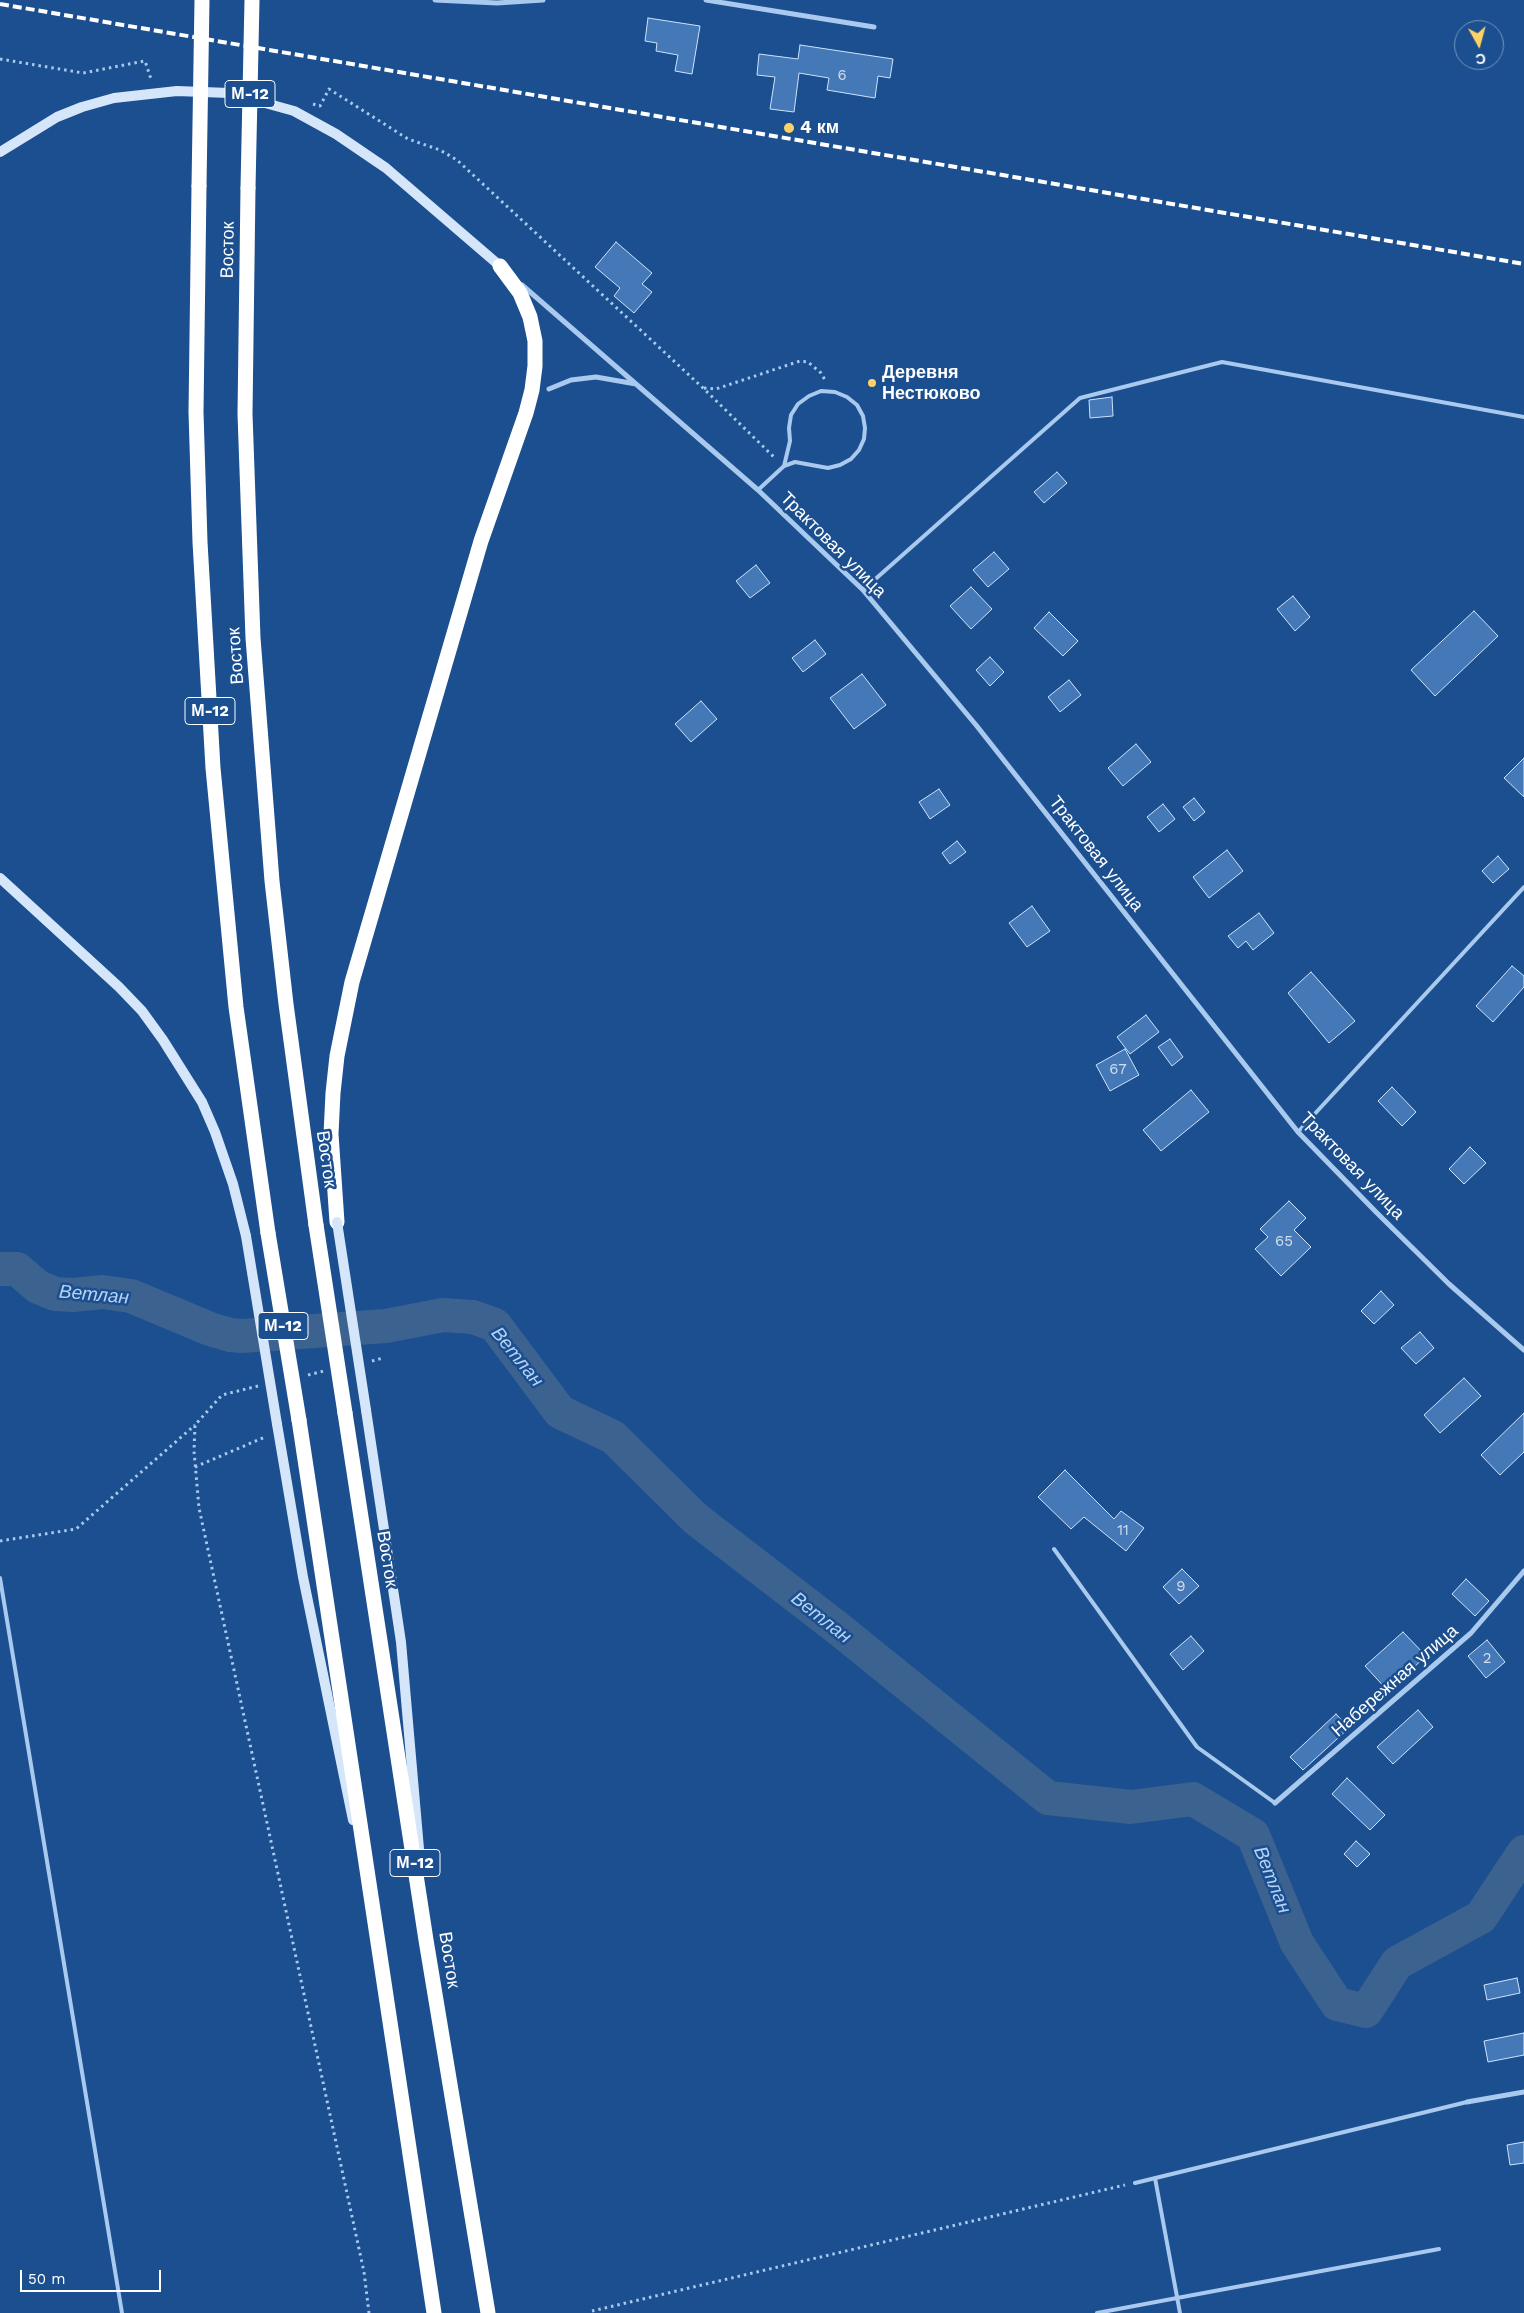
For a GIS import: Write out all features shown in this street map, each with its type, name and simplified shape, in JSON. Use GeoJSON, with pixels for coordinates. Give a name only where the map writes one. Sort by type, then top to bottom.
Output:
{"type":"FeatureCollection","features":[{"type":"Feature","properties":{"kind":"highway","name":"Восток"},"geometry":{"type":"LineString","coordinates":[[202,0],[196,412],[200,542],[212,749],[236,1007],[268,1232],[299,1420],[434,2313]]}},
{"type":"Feature","properties":{"kind":"highway","name":"Восток"},"geometry":{"type":"LineString","coordinates":[[252,0],[246,414],[253,638],[272,881],[286,1004],[316,1225],[426,1940],[488,2313]]}},
{"type":"Feature","properties":{"kind":"highway"},"geometry":{"type":"LineString","coordinates":[[337,1222],[330,1134],[333,1093],[342,1031],[352,982],[481,541],[532,390],[535,341],[530,317],[520,292],[500,266]]}},
{"type":"Feature","properties":{"kind":"main road"},"geometry":{"type":"LineString","coordinates":[[0,152],[57,117],[82,107],[114,98],[177,91],[229,93],[294,111],[336,134],[386,168],[500,266]]}},
{"type":"Feature","properties":{"kind":"main road"},"geometry":{"type":"LineString","coordinates":[[0,878],[119,987],[142,1011],[163,1040],[202,1102],[215,1132],[230,1176],[246,1236],[303,1577],[378,1946]]}},
{"type":"Feature","properties":{"kind":"main road"},"geometry":{"type":"LineString","coordinates":[[337,1222],[400,1642],[426,1940]]}},
{"type":"Feature","properties":{"kind":"street"},"geometry":{"type":"LineString","coordinates":[[435,0],[497,3],[543,0]]}},
{"type":"Feature","properties":{"kind":"street"},"geometry":{"type":"LineString","coordinates":[[706,0],[874,27]]}},
{"type":"Feature","properties":{"kind":"street","name":"Трактовая улица"},"geometry":{"type":"LineString","coordinates":[[500,266],[758,490],[863,590],[976,725],[1298,1132],[1376,1213],[1449,1284],[1524,1350]]}},
{"type":"Feature","properties":{"kind":"street"},"geometry":{"type":"LineString","coordinates":[[549,389],[570,380],[596,377],[637,384]]}},
{"type":"Feature","properties":{"kind":"street","name":"Набережная улица"},"geometry":{"type":"LineString","coordinates":[[1275,1802],[1471,1633],[1524,1571]]}},
{"type":"Feature","properties":{"kind":"street"},"geometry":{"type":"LineString","coordinates":[[1467,2102],[1524,2092]]}},
{"type":"Feature","properties":{"kind":"lane"},"geometry":{"type":"LineString","coordinates":[[863,590],[1080,398],[1222,362],[1524,418]]}},
{"type":"Feature","properties":{"kind":"lane"},"geometry":{"type":"LineString","coordinates":[[758,490],[784,466],[795,462],[822,467],[834,466],[851,459],[859,450],[864,439],[863,416],[857,405],[847,397],[830,392],[821,391],[808,396],[795,410],[788,428],[790,441],[784,466]]}},
{"type":"Feature","properties":{"kind":"lane"},"geometry":{"type":"LineString","coordinates":[[1298,1132],[1524,887]]}},
{"type":"Feature","properties":{"kind":"lane"},"geometry":{"type":"LineString","coordinates":[[1054,1549],[1197,1747],[1275,1802]]}},
{"type":"Feature","properties":{"kind":"lane"},"geometry":{"type":"LineString","coordinates":[[0,1578],[122,2313]]}},
{"type":"Feature","properties":{"kind":"lane"},"geometry":{"type":"LineString","coordinates":[[1135,2182],[1467,2102]]}},
{"type":"Feature","properties":{"kind":"lane"},"geometry":{"type":"LineString","coordinates":[[1155,2178],[1180,2313]]}},
{"type":"Feature","properties":{"kind":"lane"},"geometry":{"type":"LineString","coordinates":[[1097,2313],[1440,2249]]}},
{"type":"Feature","properties":{"kind":"path"},"geometry":{"type":"LineString","coordinates":[[0,58],[84,73]]}},
{"type":"Feature","properties":{"kind":"path"},"geometry":{"type":"LineString","coordinates":[[703,388],[716,389],[800,361],[808,362],[821,373],[830,392]]}},
{"type":"Feature","properties":{"kind":"path"},"geometry":{"type":"LineString","coordinates":[[364,1362],[384,1358]]}},
{"type":"Feature","properties":{"kind":"path"},"geometry":{"type":"LineString","coordinates":[[307,1375],[326,1371]]}},
{"type":"Feature","properties":{"kind":"path"},"geometry":{"type":"LineString","coordinates":[[0,1540],[76,1529],[195,1425],[222,1394],[260,1386]]}},
{"type":"Feature","properties":{"kind":"path"},"geometry":{"type":"LineString","coordinates":[[195,1425],[195,1468],[199,1508],[366,2282],[370,2313]]}},
{"type":"Feature","properties":{"kind":"path"},"geometry":{"type":"LineString","coordinates":[[195,1468],[270,1435]]}},
{"type":"Feature","properties":{"kind":"path"},"geometry":{"type":"LineString","coordinates":[[592,2311],[1135,2182]]}},
{"type":"Feature","properties":{"kind":"building"},"geometry":{"type":"Polygon","coordinates":[[[648,18],[700,26],[692,74],[675,71],[678,55],[656,51],[657,43],[645,41],[648,18]]]}},
{"type":"Feature","properties":{"kind":"building"},"geometry":{"type":"Polygon","coordinates":[[[800,45],[893,59],[890,78],[878,76],[875,98],[827,90],[829,78],[799,73],[794,112],[770,109],[775,77],[757,75],[759,54],[798,59],[800,45]]]}},
{"type":"Feature","properties":{"kind":"building"},"geometry":{"type":"Polygon","coordinates":[[[616,242],[652,273],[642,284],[652,292],[634,313],[614,296],[620,288],[595,267],[616,242]]]}},
{"type":"Feature","properties":{"kind":"building"},"geometry":{"type":"Polygon","coordinates":[[[1112,397],[1113,416],[1090,418],[1089,400],[1112,397]]]}},
{"type":"Feature","properties":{"kind":"building"},"geometry":{"type":"Polygon","coordinates":[[[1057,472],[1067,483],[1044,503],[1034,492],[1057,472]]]}},
{"type":"Feature","properties":{"kind":"building"},"geometry":{"type":"Polygon","coordinates":[[[994,552],[1009,569],[988,587],[973,570],[994,552]]]}},
{"type":"Feature","properties":{"kind":"building"},"geometry":{"type":"Polygon","coordinates":[[[756,565],[770,583],[750,598],[736,581],[756,565]]]}},
{"type":"Feature","properties":{"kind":"building"},"geometry":{"type":"Polygon","coordinates":[[[971,587],[992,609],[971,629],[950,606],[971,587]]]}},
{"type":"Feature","properties":{"kind":"building"},"geometry":{"type":"Polygon","coordinates":[[[1293,596],[1310,617],[1295,631],[1277,609],[1293,596]]]}},
{"type":"Feature","properties":{"kind":"building"},"geometry":{"type":"Polygon","coordinates":[[[1474,611],[1498,636],[1435,696],[1411,670],[1474,611]]]}},
{"type":"Feature","properties":{"kind":"building"},"geometry":{"type":"Polygon","coordinates":[[[1049,612],[1078,641],[1063,656],[1034,628],[1049,612]]]}},
{"type":"Feature","properties":{"kind":"building"},"geometry":{"type":"Polygon","coordinates":[[[815,640],[826,654],[803,672],[792,658],[815,640]]]}},
{"type":"Feature","properties":{"kind":"building"},"geometry":{"type":"Polygon","coordinates":[[[990,657],[1004,672],[990,686],[976,670],[990,657]]]}},
{"type":"Feature","properties":{"kind":"building"},"geometry":{"type":"Polygon","coordinates":[[[862,674],[886,705],[854,729],[830,698],[862,674]]]}},
{"type":"Feature","properties":{"kind":"building"},"geometry":{"type":"Polygon","coordinates":[[[1069,680],[1081,695],[1060,712],[1048,697],[1069,680]]]}},
{"type":"Feature","properties":{"kind":"building"},"geometry":{"type":"Polygon","coordinates":[[[701,701],[717,719],[691,742],[675,724],[701,701]]]}},
{"type":"Feature","properties":{"kind":"building"},"geometry":{"type":"Polygon","coordinates":[[[1136,744],[1151,762],[1123,786],[1108,768],[1136,744]]]}},
{"type":"Feature","properties":{"kind":"building"},"geometry":{"type":"Polygon","coordinates":[[[1524,758],[1524,797],[1504,778],[1524,758]]]}},
{"type":"Feature","properties":{"kind":"building"},"geometry":{"type":"Polygon","coordinates":[[[939,789],[950,805],[930,819],[919,802],[939,789]]]}},
{"type":"Feature","properties":{"kind":"building"},"geometry":{"type":"Polygon","coordinates":[[[1194,798],[1205,812],[1194,821],[1183,807],[1194,798]]]}},
{"type":"Feature","properties":{"kind":"building"},"geometry":{"type":"Polygon","coordinates":[[[1163,804],[1175,819],[1159,832],[1147,817],[1163,804]]]}},
{"type":"Feature","properties":{"kind":"building"},"geometry":{"type":"Polygon","coordinates":[[[957,841],[966,852],[950,864],[942,853],[957,841]]]}},
{"type":"Feature","properties":{"kind":"building"},"geometry":{"type":"Polygon","coordinates":[[[1227,850],[1243,871],[1209,898],[1193,877],[1227,850]]]}},
{"type":"Feature","properties":{"kind":"building"},"geometry":{"type":"Polygon","coordinates":[[[1498,856],[1509,869],[1493,883],[1482,871],[1498,856]]]}},
{"type":"Feature","properties":{"kind":"building"},"geometry":{"type":"Polygon","coordinates":[[[1032,906],[1050,931],[1027,947],[1009,923],[1032,906]]]}},
{"type":"Feature","properties":{"kind":"building"},"geometry":{"type":"Polygon","coordinates":[[[1259,913],[1274,933],[1253,950],[1246,941],[1238,948],[1228,936],[1259,913]]]}},
{"type":"Feature","properties":{"kind":"building"},"geometry":{"type":"Polygon","coordinates":[[[1512,966],[1524,976],[1524,987],[1493,1022],[1476,1006],[1512,966]]]}},
{"type":"Feature","properties":{"kind":"building"},"geometry":{"type":"Polygon","coordinates":[[[1311,972],[1355,1021],[1329,1043],[1288,993],[1311,972]]]}},
{"type":"Feature","properties":{"kind":"building"},"geometry":{"type":"Polygon","coordinates":[[[1146,1015],[1159,1032],[1130,1054],[1117,1037],[1146,1015]]]}},
{"type":"Feature","properties":{"kind":"building"},"geometry":{"type":"Polygon","coordinates":[[[1170,1039],[1183,1057],[1172,1066],[1158,1047],[1170,1039]]]}},
{"type":"Feature","properties":{"kind":"building"},"geometry":{"type":"Polygon","coordinates":[[[1125,1049],[1139,1075],[1110,1091],[1096,1065],[1125,1049]]]}},
{"type":"Feature","properties":{"kind":"building"},"geometry":{"type":"Polygon","coordinates":[[[1392,1087],[1416,1112],[1402,1126],[1378,1101],[1392,1087]]]}},
{"type":"Feature","properties":{"kind":"building"},"geometry":{"type":"Polygon","coordinates":[[[1191,1090],[1209,1112],[1161,1151],[1143,1130],[1191,1090]]]}},
{"type":"Feature","properties":{"kind":"building"},"geometry":{"type":"Polygon","coordinates":[[[1470,1147],[1486,1163],[1464,1184],[1449,1169],[1470,1147]]]}},
{"type":"Feature","properties":{"kind":"building"},"geometry":{"type":"Polygon","coordinates":[[[1289,1201],[1306,1218],[1294,1230],[1311,1247],[1281,1276],[1255,1249],[1268,1237],[1260,1229],[1289,1201]]]}},
{"type":"Feature","properties":{"kind":"building"},"geometry":{"type":"Polygon","coordinates":[[[1381,1291],[1394,1305],[1374,1324],[1361,1311],[1381,1291]]]}},
{"type":"Feature","properties":{"kind":"building"},"geometry":{"type":"Polygon","coordinates":[[[1420,1332],[1434,1348],[1416,1364],[1401,1348],[1420,1332]]]}},
{"type":"Feature","properties":{"kind":"building"},"geometry":{"type":"Polygon","coordinates":[[[1464,1378],[1481,1396],[1440,1433],[1424,1415],[1464,1378]]]}},
{"type":"Feature","properties":{"kind":"building"},"geometry":{"type":"Polygon","coordinates":[[[1524,1413],[1524,1452],[1500,1475],[1481,1455],[1524,1413]]]}},
{"type":"Feature","properties":{"kind":"building"},"geometry":{"type":"Polygon","coordinates":[[[1065,1470],[1114,1519],[1121,1511],[1144,1528],[1126,1551],[1084,1517],[1071,1529],[1038,1497],[1065,1470]]]}},
{"type":"Feature","properties":{"kind":"building"},"geometry":{"type":"Polygon","coordinates":[[[1182,1569],[1199,1586],[1179,1604],[1163,1587],[1182,1569]]]}},
{"type":"Feature","properties":{"kind":"building"},"geometry":{"type":"Polygon","coordinates":[[[1466,1579],[1489,1601],[1475,1616],[1452,1594],[1466,1579]]]}},
{"type":"Feature","properties":{"kind":"building"},"geometry":{"type":"Polygon","coordinates":[[[1403,1632],[1426,1656],[1388,1691],[1365,1666],[1403,1632]]]}},
{"type":"Feature","properties":{"kind":"building"},"geometry":{"type":"Polygon","coordinates":[[[1191,1636],[1204,1651],[1183,1670],[1170,1654],[1191,1636]]]}},
{"type":"Feature","properties":{"kind":"building"},"geometry":{"type":"Polygon","coordinates":[[[1487,1640],[1505,1662],[1486,1678],[1468,1656],[1487,1640]]]}},
{"type":"Feature","properties":{"kind":"building"},"geometry":{"type":"Polygon","coordinates":[[[1418,1710],[1433,1727],[1393,1764],[1377,1747],[1418,1710]]]}},
{"type":"Feature","properties":{"kind":"building"},"geometry":{"type":"Polygon","coordinates":[[[1336,1714],[1349,1728],[1303,1770],[1290,1757],[1336,1714]]]}},
{"type":"Feature","properties":{"kind":"building"},"geometry":{"type":"Polygon","coordinates":[[[1347,1778],[1385,1815],[1370,1830],[1332,1794],[1347,1778]]]}},
{"type":"Feature","properties":{"kind":"building"},"geometry":{"type":"Polygon","coordinates":[[[1356,1841],[1370,1854],[1357,1867],[1344,1854],[1356,1841]]]}},
{"type":"Feature","properties":{"kind":"building"},"geometry":{"type":"Polygon","coordinates":[[[1517,1978],[1520,1993],[1487,2000],[1484,1985],[1517,1978]]]}},
{"type":"Feature","properties":{"kind":"building"},"geometry":{"type":"Polygon","coordinates":[[[1524,2033],[1524,2055],[1488,2062],[1484,2041],[1524,2033]]]}},
{"type":"Feature","properties":{"kind":"building"},"geometry":{"type":"Polygon","coordinates":[[[1524,2142],[1524,2163],[1510,2165],[1507,2145],[1524,2142]]]}},
{"type":"Feature","properties":{"kind":"waterway","name":"Ветлан"},"geometry":{"type":"LineString","coordinates":[[0,1269],[17,1269],[38,1287],[55,1294],[73,1295],[103,1292],[131,1296],[210,1329],[230,1335],[242,1336],[386,1326],[443,1315],[473,1317],[495,1325],[560,1412],[613,1437],[696,1519],[835,1626],[1048,1798],[1131,1807],[1193,1799],[1253,1835],[1297,1943],[1337,2004],[1366,2011],[1397,1963],[1481,1917],[1524,1852]]}},
{"type":"Feature","properties":{"kind":"railway"},"geometry":{"type":"LineString","coordinates":[[0,4],[1524,264]]}},
{"type":"Feature","properties":{"kind":"place","name":"4 км"},"geometry":{"type":"Point","coordinates":[789,128]}},
{"type":"Feature","properties":{"kind":"place","name":"Деревня Нестюково"},"geometry":{"type":"Point","coordinates":[872,383]}}]}
